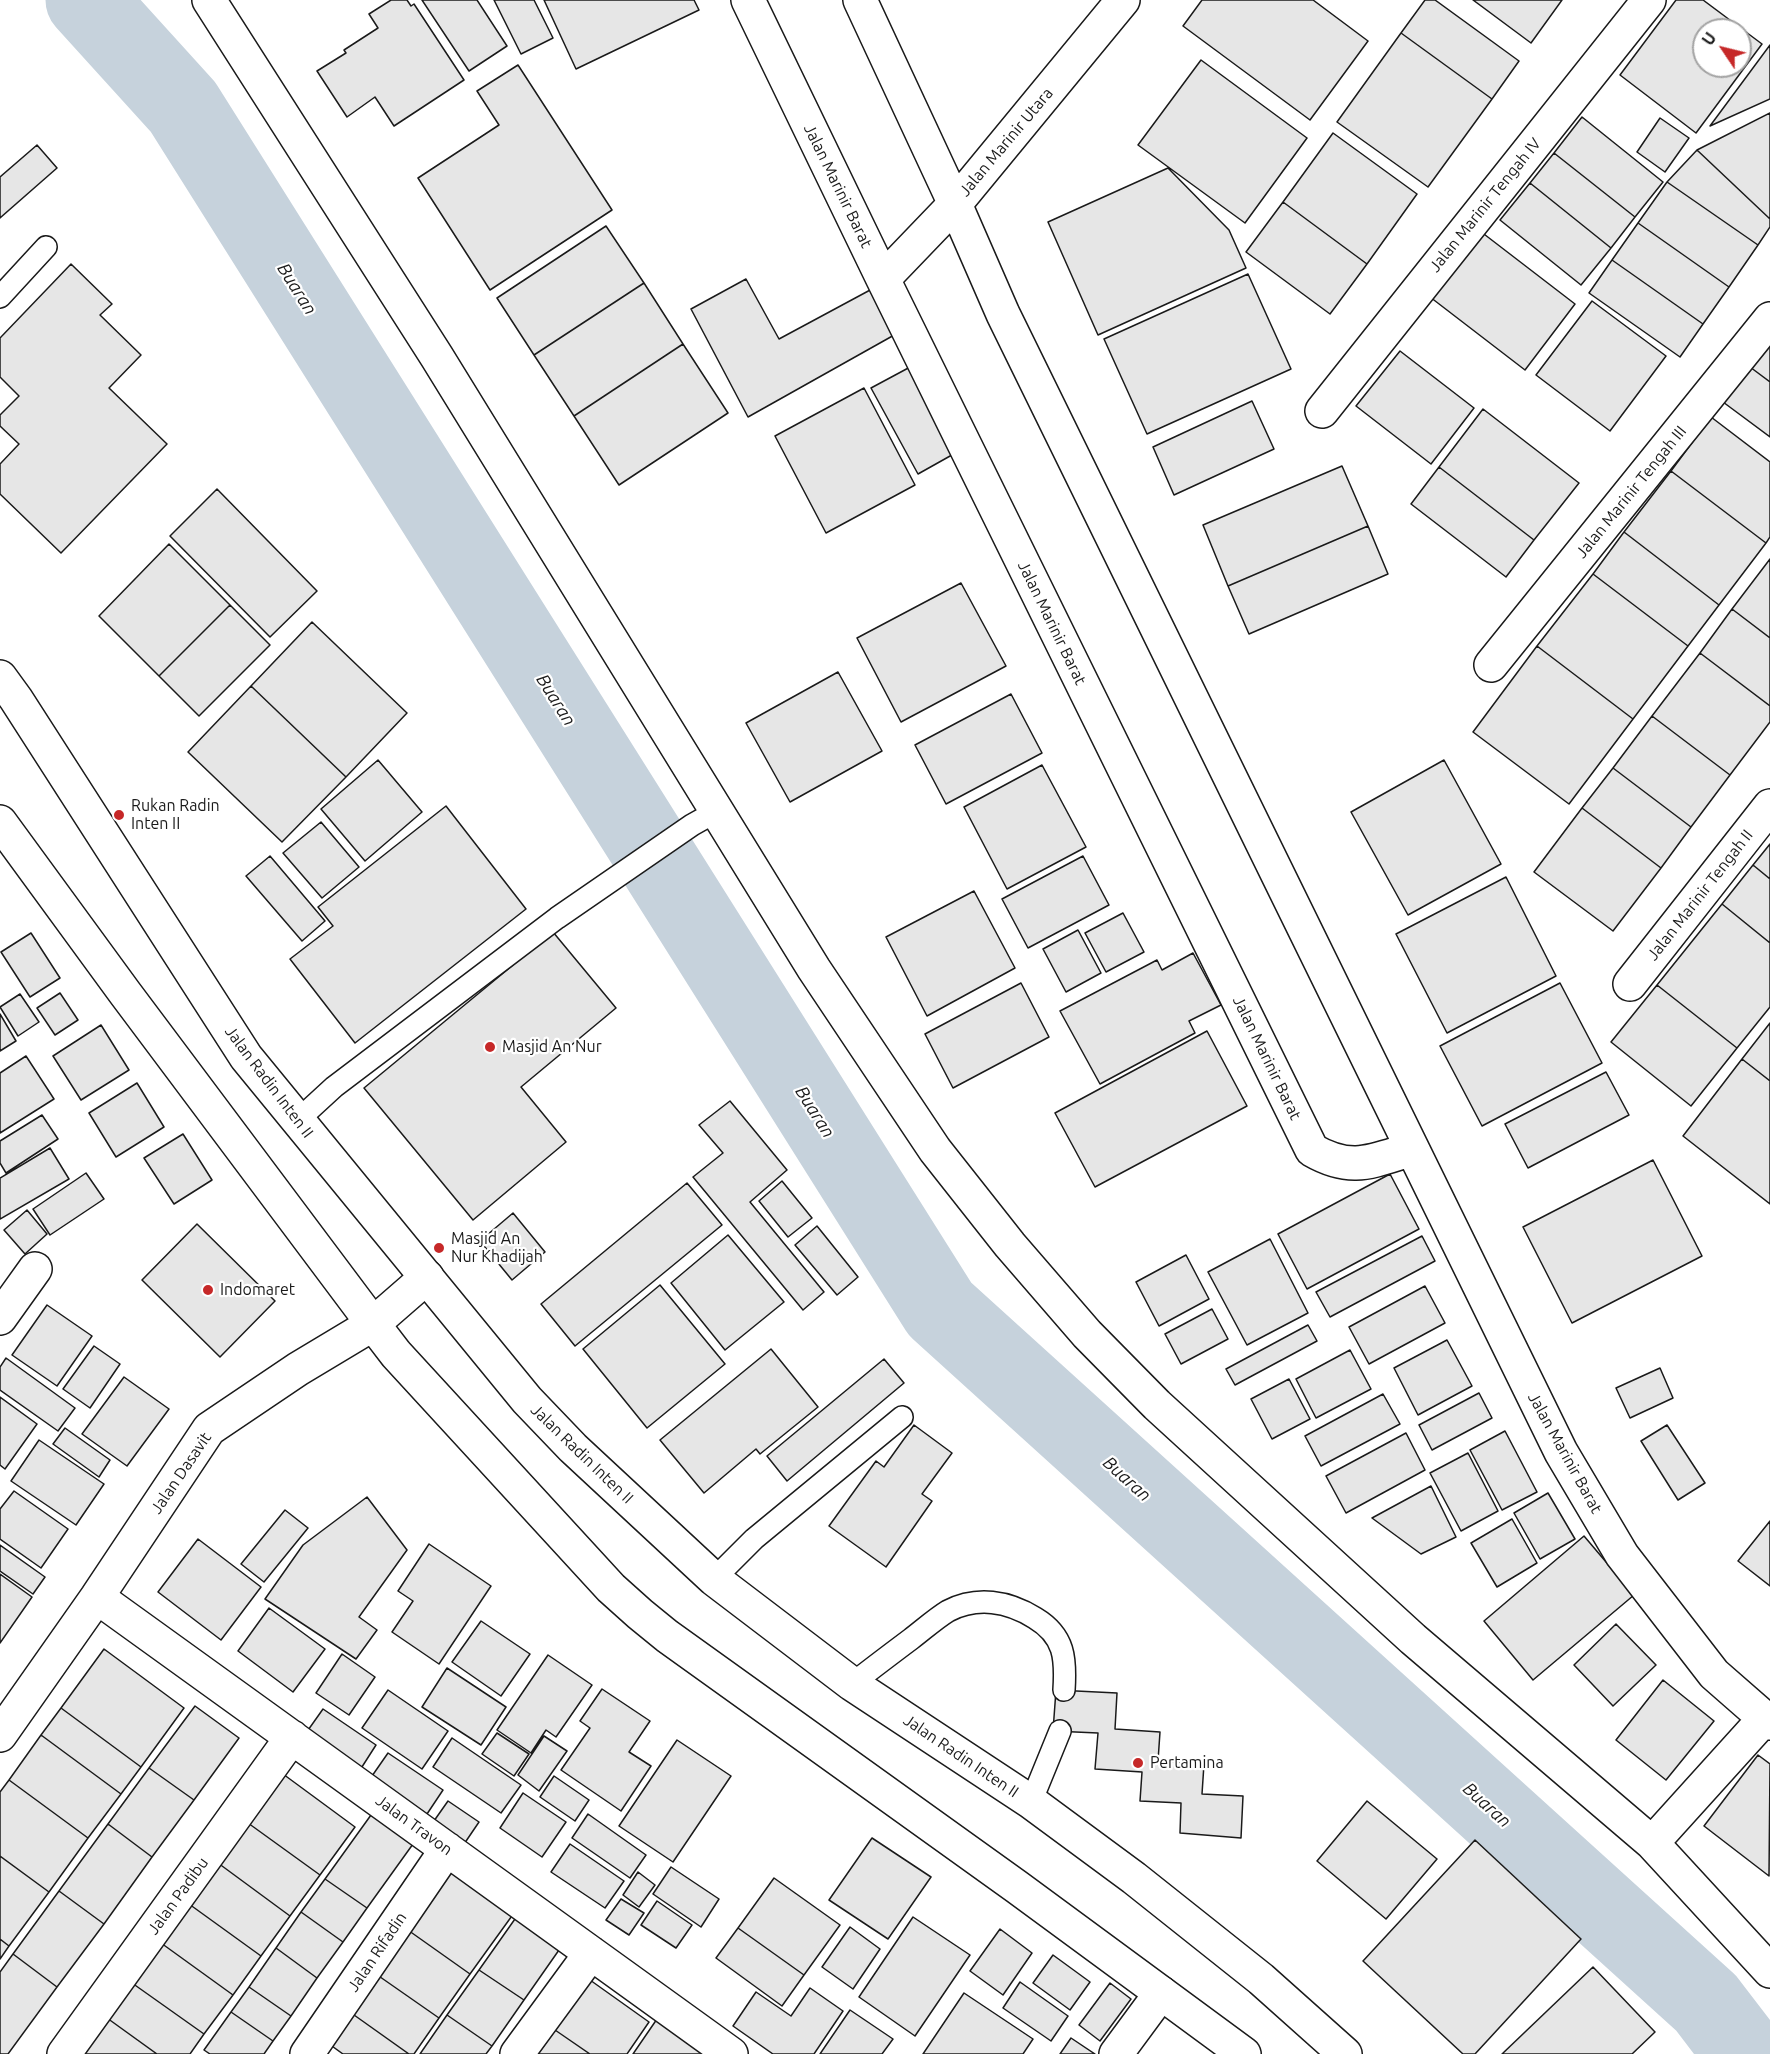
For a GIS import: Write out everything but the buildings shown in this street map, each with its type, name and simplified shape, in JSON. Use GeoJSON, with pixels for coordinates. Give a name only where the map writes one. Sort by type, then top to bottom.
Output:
{"type":"FeatureCollection","features":[{"type":"Feature","properties":{"kind":"street"},"geometry":{"type":"LineString","coordinates":[[209,0],[437,357],[705,818],[814,969],[935,1150],[1010,1245],[1087,1334],[1157,1405],[1413,1639],[1653,1843],[1770,1971]]}},
{"type":"Feature","properties":{"kind":"street","name":"Jalan Marinir Barat"},"geometry":{"type":"LineString","coordinates":[[748,0],[1312,1150],[1329,1159],[1358,1164],[1412,1149]]}},
{"type":"Feature","properties":{"kind":"street","name":"Jalan Marinir Barat"},"geometry":{"type":"LineString","coordinates":[[860,0],[1004,314],[1561,1452],[1622,1554],[1714,1674],[1767,1720]]}},
{"type":"Feature","properties":{"kind":"street","name":"Jalan Marinir Utara"},"geometry":{"type":"LineString","coordinates":[[883,279],[955,204],[1123,0]]}},
{"type":"Feature","properties":{"kind":"street","name":"Jalan Marinir Tengah IV"},"geometry":{"type":"LineString","coordinates":[[1322,411],[1649,0]]}},
{"type":"Feature","properties":{"kind":"street","name":"Jalan Marinir Tengah III"},"geometry":{"type":"LineString","coordinates":[[1491,665],[1770,319]]}},
{"type":"Feature","properties":{"kind":"street","name":"Jalan Radin Inten II"},"geometry":{"type":"LineString","coordinates":[[0,677],[23,709],[246,1057],[450,1308],[535,1408],[573,1448],[714,1579],[852,1684],[1031,1803],[1134,1878],[1261,1979],[1345,2054]]}},
{"type":"Feature","properties":{"kind":"street","name":"Jalan Marinir Tengah II"},"geometry":{"type":"LineString","coordinates":[[1630,984],[1770,806]]}},
{"type":"Feature","properties":{"kind":"street"},"geometry":{"type":"LineString","coordinates":[[0,822],[124,993],[396,1354],[611,1588],[676,1643],[1244,2054]]}},
{"type":"Feature","properties":{"kind":"street"},"geometry":{"type":"LineString","coordinates":[[0,1318],[35,1269]]}},
{"type":"Feature","properties":{"kind":"street","name":"Jalan Dasavit"},"geometry":{"type":"LineString","coordinates":[[2,1728],[97,1597],[210,1430],[298,1369],[373,1324],[427,1277]]}},
{"type":"Feature","properties":{"kind":"street","name":"Jalan Travon"},"geometry":{"type":"LineString","coordinates":[[97,1597],[731,2054]]}},
{"type":"Feature","properties":{"kind":"street"},"geometry":{"type":"LineString","coordinates":[[1653,1843],[1767,1720]]}},
{"type":"Feature","properties":{"kind":"street","name":"Jalan Padibu"},"geometry":{"type":"LineString","coordinates":[[64,2054],[292,1737]]}},
{"type":"Feature","properties":{"kind":"street","name":"Jalan Rifadin"},"geometry":{"type":"LineString","coordinates":[[307,2054],[447,1849]]}},
{"type":"Feature","properties":{"kind":"street"},"geometry":{"type":"LineString","coordinates":[[517,2054],[591,1953]]}},
{"type":"Feature","properties":{"kind":"street"},"geometry":{"type":"LineString","coordinates":[[1116,2054],[1161,1993]]}},
{"type":"Feature","properties":{"kind":"lane"},"geometry":{"type":"LineString","coordinates":[[0,297],[46,247]]}},
{"type":"Feature","properties":{"kind":"lane"},"geometry":{"type":"LineString","coordinates":[[297,1121],[334,1087],[557,918],[705,818]]}},
{"type":"Feature","properties":{"kind":"lane"},"geometry":{"type":"LineString","coordinates":[[714,1579],[754,1539],[902,1417]]}},
{"type":"Feature","properties":{"kind":"lane"},"geometry":{"type":"LineString","coordinates":[[852,1684],[948,1611],[970,1603],[991,1601],[1009,1605],[1030,1615],[1043,1623],[1053,1634],[1061,1646],[1065,1662],[1064,1690]]}},
{"type":"Feature","properties":{"kind":"lane"},"geometry":{"type":"LineString","coordinates":[[1031,1803],[1060,1731]]}},
{"type":"Feature","properties":{"kind":"waterway","name":"Buaran"},"geometry":{"type":"LineString","coordinates":[[86,0],[183,107],[940,1309],[1706,2003],[1745,2054]]}},
{"type":"Feature","properties":{"kind":"place","name":"Rukan Radin Inten II"},"geometry":{"type":"Point","coordinates":[119,815]}},
{"type":"Feature","properties":{"kind":"place","name":"Masjid An Nur"},"geometry":{"type":"Point","coordinates":[490,1047]}},
{"type":"Feature","properties":{"kind":"place","name":"Masjid An Nur Khadijah"},"geometry":{"type":"Point","coordinates":[439,1248]}},
{"type":"Feature","properties":{"kind":"place","name":"Indomaret"},"geometry":{"type":"Point","coordinates":[208,1290]}},
{"type":"Feature","properties":{"kind":"place","name":"Pertamina"},"geometry":{"type":"Point","coordinates":[1138,1763]}}]}
